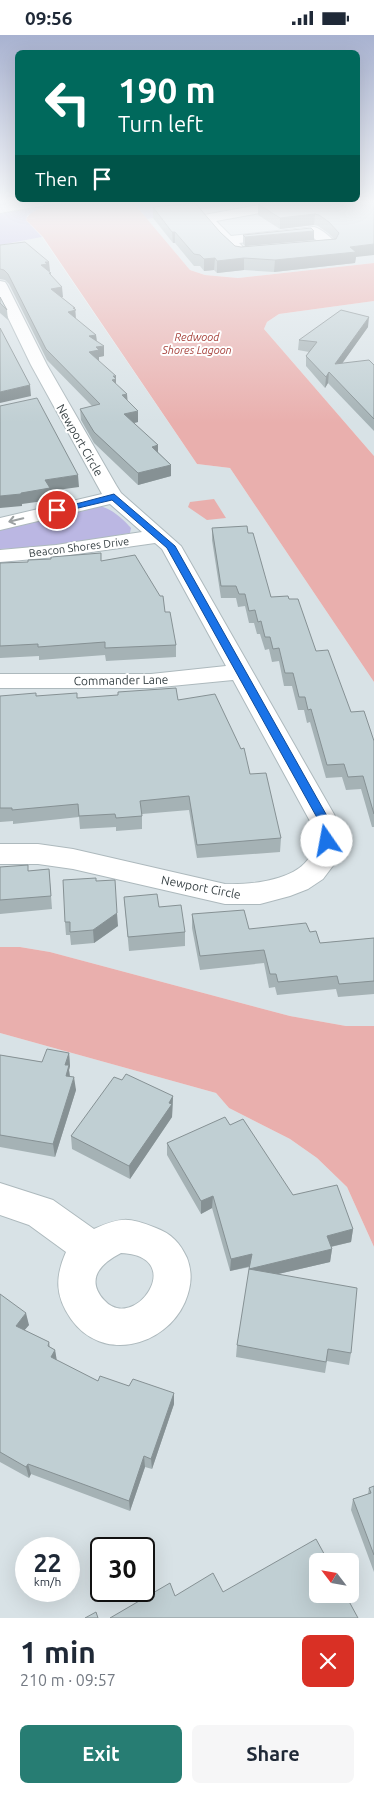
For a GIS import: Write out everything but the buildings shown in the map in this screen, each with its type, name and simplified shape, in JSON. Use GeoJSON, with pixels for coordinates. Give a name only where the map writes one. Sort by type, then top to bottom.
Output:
{"type":"FeatureCollection","features":[{"type":"Feature","properties":{"kind":"street","name":"Newport Circle"},"geometry":{"type":"LineString","coordinates":[[0,285],[21,329],[48,400],[114,497],[171,546],[328,830],[327,847],[322,859],[302,879],[286,888],[268,893],[239,896],[73,859],[38,854],[0,854]]}},
{"type":"Feature","properties":{"kind":"street"},"geometry":{"type":"LineString","coordinates":[[2,333],[21,329]]}},
{"type":"Feature","properties":{"kind":"street"},"geometry":{"type":"LineString","coordinates":[[0,523],[114,497]]}},
{"type":"Feature","properties":{"kind":"street","name":"Beacon Shores Drive"},"geometry":{"type":"LineString","coordinates":[[0,556],[56,551],[158,536]]}},
{"type":"Feature","properties":{"kind":"street","name":"Commander Lane"},"geometry":{"type":"LineString","coordinates":[[0,681],[151,681],[241,672]]}},
{"type":"Feature","properties":{"kind":"street"},"geometry":{"type":"LineString","coordinates":[[0,1199],[40,1212],[91,1248]]}},
{"type":"Feature","properties":{"kind":"shaded area"},"geometry":{"type":"Polygon","coordinates":[[[0,275],[68,275],[197,464],[230,468],[374,682],[374,1026],[346,1026],[290,1016],[50,952],[20,947],[0,947],[0,275]]]}},
{"type":"Feature","properties":{"kind":"shaded area"},"geometry":{"type":"Polygon","coordinates":[[[205,275],[266,275],[238,278],[205,275]]]}},
{"type":"Feature","properties":{"kind":"shaded area"},"geometry":{"type":"Polygon","coordinates":[[[374,301],[374,456],[264,329],[267,322],[279,314],[374,301]]]}},
{"type":"Feature","properties":{"kind":"shaded area"},"geometry":{"type":"Polygon","coordinates":[[[100,506],[109,509],[121,518],[131,528],[130,533],[57,546],[0,549],[0,528],[100,506]]]}},
{"type":"Feature","properties":{"kind":"shaded area"},"geometry":{"type":"Polygon","coordinates":[[[0,1033],[216,1093],[229,1108],[290,1139],[317,1158],[347,1187],[374,1247],[374,1618],[0,1618],[0,1033]]]}},
{"type":"Feature","properties":{"kind":"water","name":"Redwood Shores Lagoon"},"geometry":{"type":"Polygon","coordinates":[[[69,275],[205,275],[238,278],[266,275],[374,275],[374,301],[279,314],[267,322],[264,329],[374,456],[374,682],[230,468],[197,464],[69,275]]]}},
{"type":"Feature","properties":{"kind":"water"},"geometry":{"type":"Polygon","coordinates":[[[214,499],[226,518],[207,520],[188,507],[190,502],[214,499]]]}},
{"type":"Feature","properties":{"kind":"water"},"geometry":{"type":"Polygon","coordinates":[[[0,947],[20,947],[50,952],[290,1016],[346,1026],[374,1026],[374,1247],[347,1187],[317,1158],[290,1139],[229,1108],[216,1093],[0,1033],[0,947]]]}},
{"type":"Feature","properties":{"kind":"route"},"geometry":{"type":"LineString","coordinates":[[57,510],[114,497],[171,546],[325,823],[328,830],[327,841]]}}]}
